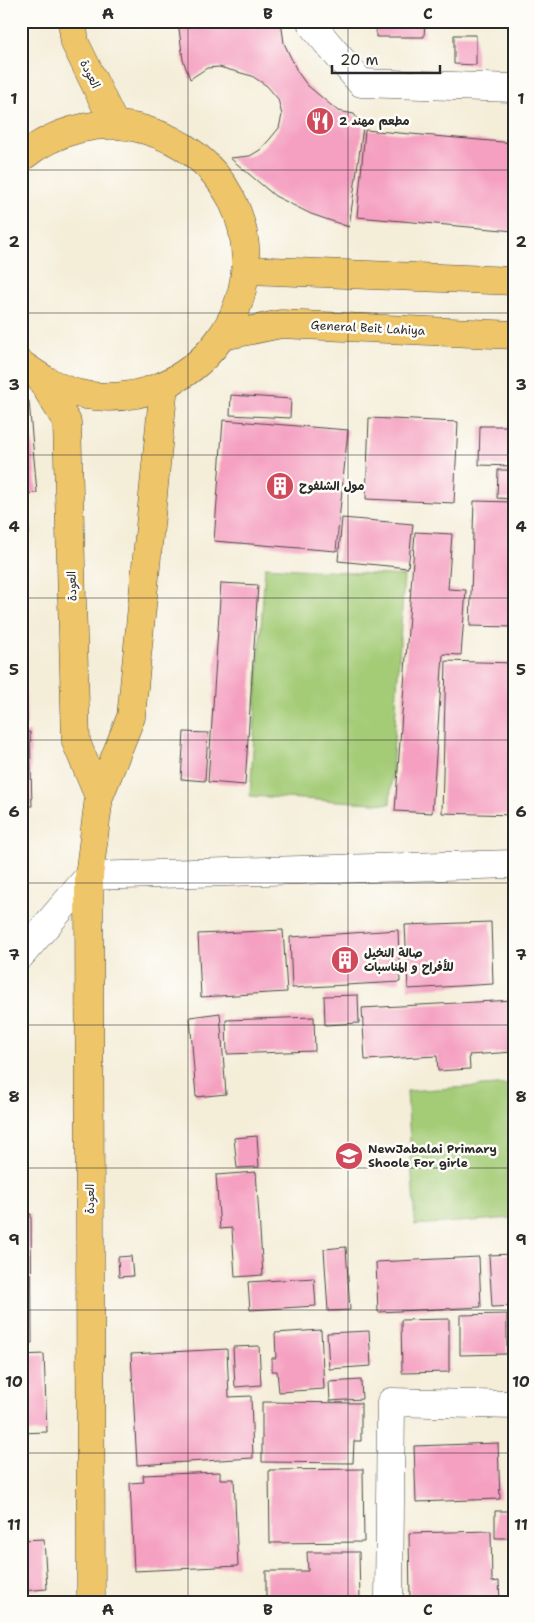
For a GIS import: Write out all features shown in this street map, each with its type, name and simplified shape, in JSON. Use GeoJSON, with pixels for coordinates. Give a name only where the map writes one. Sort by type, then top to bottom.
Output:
{"type":"FeatureCollection","features":[{"type":"Feature","properties":{"kind":"main road","name":"العودة"},"geometry":{"type":"LineString","coordinates":[[72,21],[75,43],[115,125]]}},
{"type":"Feature","properties":{"kind":"main road"},"geometry":{"type":"LineString","coordinates":[[21,158],[46,142],[72,130],[93,126],[137,127],[158,133],[196,155],[211,169],[225,187],[235,206],[242,227],[245,248],[246,270],[243,288],[238,305],[223,336],[197,365],[182,376],[146,392],[108,397],[85,395],[62,388],[31,371]]}},
{"type":"Feature","properties":{"kind":"main road"},"geometry":{"type":"LineString","coordinates":[[246,270],[514,281]]}},
{"type":"Feature","properties":{"kind":"main road","name":"General Beit Lahiya"},"geometry":{"type":"LineString","coordinates":[[223,336],[281,324],[514,335]]}},
{"type":"Feature","properties":{"kind":"main road","name":"العودة"},"geometry":{"type":"LineString","coordinates":[[31,371],[67,422],[76,742],[98,797]]}},
{"type":"Feature","properties":{"kind":"main road","name":"العودة"},"geometry":{"type":"LineString","coordinates":[[91,1602],[89,876],[98,797],[132,717],[164,385]]}},
{"type":"Feature","properties":{"kind":"street"},"geometry":{"type":"LineString","coordinates":[[312,21],[312,25],[361,83],[514,88]]}},
{"type":"Feature","properties":{"kind":"street"},"geometry":{"type":"LineString","coordinates":[[21,955],[89,876],[514,864]]}},
{"type":"Feature","properties":{"kind":"street"},"geometry":{"type":"LineString","coordinates":[[389,1602],[391,1402],[514,1405]]}},
{"type":"Feature","properties":{"kind":"green space"},"geometry":{"type":"Polygon","coordinates":[[[265,567],[404,576],[390,804],[250,796],[265,567]]]}},
{"type":"Feature","properties":{"kind":"green space"},"geometry":{"type":"Polygon","coordinates":[[[514,1084],[514,1218],[415,1225],[407,1091],[514,1084]]]}},
{"type":"Feature","properties":{"kind":"building","name":"مطعم مهند 2"},"geometry":{"type":"Polygon","coordinates":[[[178,21],[281,21],[284,43],[297,71],[307,85],[338,111],[354,114],[363,127],[349,227],[311,214],[275,196],[230,158],[250,156],[260,150],[279,128],[282,115],[278,99],[267,86],[252,76],[219,67],[207,68],[190,79],[183,60],[178,21]]]}},
{"type":"Feature","properties":{"kind":"building"},"geometry":{"type":"Polygon","coordinates":[[[376,21],[425,21],[424,37],[376,37],[376,21]]]}},
{"type":"Feature","properties":{"kind":"building"},"geometry":{"type":"Polygon","coordinates":[[[454,35],[476,35],[476,65],[454,64],[454,35]]]}},
{"type":"Feature","properties":{"kind":"building"},"geometry":{"type":"Polygon","coordinates":[[[365,130],[514,143],[514,231],[357,217],[365,130]]]}},
{"type":"Feature","properties":{"kind":"building"},"geometry":{"type":"Polygon","coordinates":[[[231,395],[291,399],[290,418],[230,415],[231,395]]]}},
{"type":"Feature","properties":{"kind":"building"},"geometry":{"type":"Polygon","coordinates":[[[29,401],[37,493],[21,494],[21,402],[29,401]]]}},
{"type":"Feature","properties":{"kind":"building"},"geometry":{"type":"Polygon","coordinates":[[[369,418],[458,422],[454,503],[366,499],[369,418]]]}},
{"type":"Feature","properties":{"kind":"building","name":"مول الشلفوح"},"geometry":{"type":"Polygon","coordinates":[[[223,420],[348,430],[336,551],[214,541],[223,420]]]}},
{"type":"Feature","properties":{"kind":"building"},"geometry":{"type":"Polygon","coordinates":[[[480,426],[514,426],[514,466],[479,465],[480,426]]]}},
{"type":"Feature","properties":{"kind":"building"},"geometry":{"type":"Polygon","coordinates":[[[498,470],[514,470],[514,499],[497,498],[498,470]]]}},
{"type":"Feature","properties":{"kind":"building"},"geometry":{"type":"Polygon","coordinates":[[[27,499],[29,534],[21,535],[21,500],[27,499]]]}},
{"type":"Feature","properties":{"kind":"building"},"geometry":{"type":"Polygon","coordinates":[[[474,501],[514,502],[514,627],[470,626],[474,501]]]}},
{"type":"Feature","properties":{"kind":"building"},"geometry":{"type":"Polygon","coordinates":[[[342,518],[413,524],[408,568],[338,561],[342,518]]]}},
{"type":"Feature","properties":{"kind":"building"},"geometry":{"type":"Polygon","coordinates":[[[415,532],[452,534],[448,589],[466,590],[461,655],[443,654],[432,813],[395,811],[415,532]]]}},
{"type":"Feature","properties":{"kind":"building"},"geometry":{"type":"Polygon","coordinates":[[[221,583],[258,585],[245,785],[208,782],[221,583]]]}},
{"type":"Feature","properties":{"kind":"building"},"geometry":{"type":"Polygon","coordinates":[[[446,661],[514,663],[514,815],[442,813],[446,661]]]}},
{"type":"Feature","properties":{"kind":"building"},"geometry":{"type":"Polygon","coordinates":[[[21,680],[25,680],[27,725],[21,725],[21,680]]]}},
{"type":"Feature","properties":{"kind":"building"},"geometry":{"type":"Polygon","coordinates":[[[21,732],[30,732],[32,806],[25,806],[27,860],[21,861],[21,732]]]}},
{"type":"Feature","properties":{"kind":"building"},"geometry":{"type":"Polygon","coordinates":[[[184,732],[208,733],[205,781],[181,779],[184,732]]]}},
{"type":"Feature","properties":{"kind":"building"},"geometry":{"type":"Polygon","coordinates":[[[491,922],[493,984],[408,989],[405,925],[491,922]]]}},
{"type":"Feature","properties":{"kind":"building"},"geometry":{"type":"Polygon","coordinates":[[[283,930],[287,992],[201,997],[198,934],[283,930]]]}},
{"type":"Feature","properties":{"kind":"building","name":"صالة النخيل للأفراح و المناسبات"},"geometry":{"type":"Polygon","coordinates":[[[398,930],[400,982],[292,988],[290,937],[398,930]]]}},
{"type":"Feature","properties":{"kind":"building"},"geometry":{"type":"Polygon","coordinates":[[[358,995],[359,1023],[325,1025],[324,996],[358,995]]]}},
{"type":"Feature","properties":{"kind":"building"},"geometry":{"type":"Polygon","coordinates":[[[514,1000],[514,1052],[469,1055],[470,1069],[438,1071],[437,1056],[365,1060],[362,1008],[514,1000]]]}},
{"type":"Feature","properties":{"kind":"building"},"geometry":{"type":"Polygon","coordinates":[[[220,1013],[226,1094],[196,1097],[190,1017],[220,1013]]]}},
{"type":"Feature","properties":{"kind":"building"},"geometry":{"type":"Polygon","coordinates":[[[314,1017],[315,1051],[227,1054],[226,1020],[314,1017]]]}},
{"type":"Feature","properties":{"kind":"building"},"geometry":{"type":"Polygon","coordinates":[[[257,1136],[259,1167],[237,1168],[234,1138],[257,1136]]]}},
{"type":"Feature","properties":{"kind":"building"},"geometry":{"type":"Polygon","coordinates":[[[256,1172],[263,1275],[235,1277],[232,1228],[220,1229],[216,1175],[256,1172]]]}},
{"type":"Feature","properties":{"kind":"building"},"geometry":{"type":"Polygon","coordinates":[[[21,1214],[31,1214],[32,1343],[21,1343],[21,1214]]]}},
{"type":"Feature","properties":{"kind":"building"},"geometry":{"type":"Polygon","coordinates":[[[346,1247],[350,1310],[328,1311],[324,1249],[346,1247]]]}},
{"type":"Feature","properties":{"kind":"building"},"geometry":{"type":"Polygon","coordinates":[[[514,1254],[514,1306],[492,1307],[489,1255],[514,1254]]]}},
{"type":"Feature","properties":{"kind":"building"},"geometry":{"type":"Polygon","coordinates":[[[131,1256],[133,1276],[119,1277],[118,1257],[131,1256]]]}},
{"type":"Feature","properties":{"kind":"building"},"geometry":{"type":"Polygon","coordinates":[[[479,1257],[481,1307],[378,1312],[376,1262],[479,1257]]]}},
{"type":"Feature","properties":{"kind":"building"},"geometry":{"type":"Polygon","coordinates":[[[314,1278],[316,1306],[250,1310],[248,1282],[314,1278]]]}},
{"type":"Feature","properties":{"kind":"building"},"geometry":{"type":"Polygon","coordinates":[[[507,1314],[507,1354],[460,1355],[460,1315],[507,1314]]]}},
{"type":"Feature","properties":{"kind":"building"},"geometry":{"type":"Polygon","coordinates":[[[449,1319],[449,1372],[402,1373],[401,1320],[449,1319]]]}},
{"type":"Feature","properties":{"kind":"building"},"geometry":{"type":"Polygon","coordinates":[[[321,1330],[324,1389],[279,1392],[277,1371],[272,1371],[272,1358],[276,1358],[275,1333],[321,1330]]]}},
{"type":"Feature","properties":{"kind":"building"},"geometry":{"type":"Polygon","coordinates":[[[369,1331],[371,1366],[329,1369],[327,1333],[369,1331]]]}},
{"type":"Feature","properties":{"kind":"building"},"geometry":{"type":"Polygon","coordinates":[[[259,1346],[261,1385],[235,1387],[233,1347],[259,1346]]]}},
{"type":"Feature","properties":{"kind":"building"},"geometry":{"type":"Polygon","coordinates":[[[227,1349],[229,1397],[251,1396],[253,1458],[137,1465],[131,1354],[227,1349]]]}},
{"type":"Feature","properties":{"kind":"building"},"geometry":{"type":"Polygon","coordinates":[[[44,1354],[47,1432],[21,1433],[21,1355],[44,1354]]]}},
{"type":"Feature","properties":{"kind":"building"},"geometry":{"type":"Polygon","coordinates":[[[361,1380],[362,1399],[330,1401],[329,1382],[361,1380]]]}},
{"type":"Feature","properties":{"kind":"building"},"geometry":{"type":"Polygon","coordinates":[[[262,1402],[361,1403],[361,1441],[354,1441],[353,1463],[262,1462],[262,1402]]]}},
{"type":"Feature","properties":{"kind":"building"},"geometry":{"type":"Polygon","coordinates":[[[498,1443],[500,1499],[416,1502],[414,1446],[498,1443]]]}},
{"type":"Feature","properties":{"kind":"building"},"geometry":{"type":"Polygon","coordinates":[[[363,1469],[364,1542],[270,1543],[269,1470],[363,1469]]]}},
{"type":"Feature","properties":{"kind":"building"},"geometry":{"type":"Polygon","coordinates":[[[220,1472],[220,1479],[234,1479],[238,1566],[134,1571],[130,1483],[144,1482],[143,1475],[220,1472]]]}},
{"type":"Feature","properties":{"kind":"building"},"geometry":{"type":"Polygon","coordinates":[[[495,1511],[514,1511],[514,1538],[495,1538],[495,1511]]]}},
{"type":"Feature","properties":{"kind":"building"},"geometry":{"type":"Polygon","coordinates":[[[491,1531],[492,1582],[499,1581],[500,1602],[410,1602],[409,1533],[491,1531]]]}},
{"type":"Feature","properties":{"kind":"building"},"geometry":{"type":"Polygon","coordinates":[[[44,1539],[47,1589],[21,1591],[21,1540],[44,1539]]]}},
{"type":"Feature","properties":{"kind":"building"},"geometry":{"type":"Polygon","coordinates":[[[307,1552],[359,1552],[360,1602],[266,1602],[266,1571],[308,1571],[307,1552]]]}},
{"type":"Feature","properties":{"kind":"building"},"geometry":{"type":"Polygon","coordinates":[[[21,1599],[50,1599],[50,1602],[21,1602],[21,1599]]]}},
{"type":"Feature","properties":{"kind":"place","name":"مطعم مهند 2"},"geometry":{"type":"Point","coordinates":[320,121]}},
{"type":"Feature","properties":{"kind":"place","name":"مول الشلفوح"},"geometry":{"type":"Point","coordinates":[280,486]}},
{"type":"Feature","properties":{"kind":"place","name":"صالة النخيل للأفراح و المناسبات"},"geometry":{"type":"Point","coordinates":[345,960]}},
{"type":"Feature","properties":{"kind":"place","name":"NewJabalai Primary Shoole For girle"},"geometry":{"type":"Point","coordinates":[349,1156]}}]}
